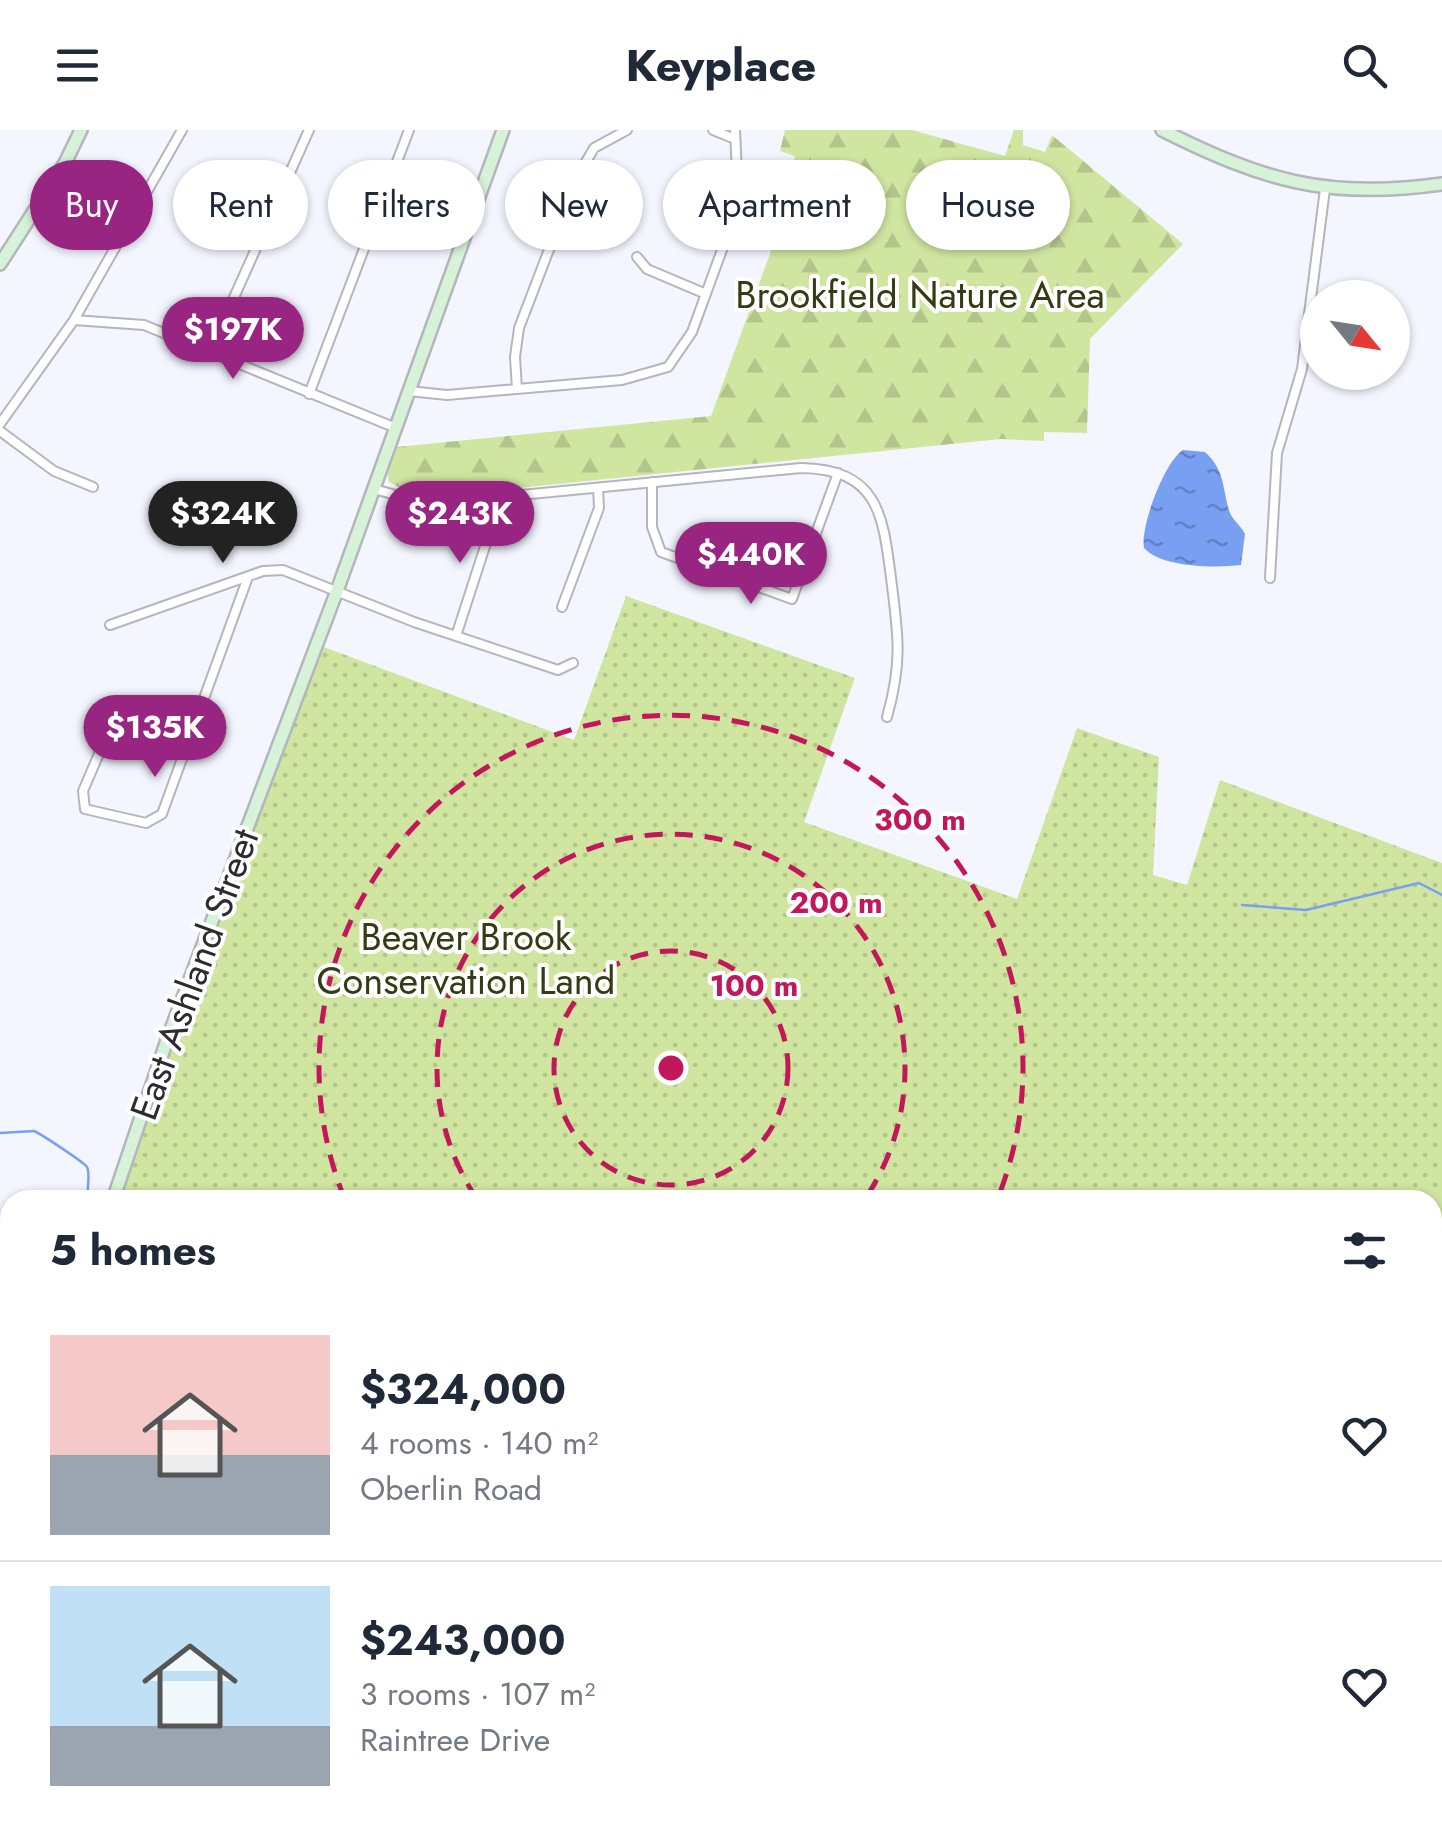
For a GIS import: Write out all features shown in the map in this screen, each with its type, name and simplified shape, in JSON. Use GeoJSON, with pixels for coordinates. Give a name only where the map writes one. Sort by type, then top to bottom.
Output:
{"type":"FeatureCollection","features":[{"type":"Feature","properties":{"kind":"main road"},"geometry":{"type":"LineString","coordinates":[[0,264],[65,163],[80,130]]}},
{"type":"Feature","properties":{"kind":"main road","name":"East Ashland Street"},"geometry":{"type":"LineString","coordinates":[[117,1190],[167,1040],[338,588],[503,130]]}},
{"type":"Feature","properties":{"kind":"main road"},"geometry":{"type":"LineString","coordinates":[[1162,130],[1237,167],[1326,189],[1390,192],[1442,184]]}},
{"type":"Feature","properties":{"kind":"street"},"geometry":{"type":"LineString","coordinates":[[93,487],[54,471],[0,428],[74,320],[182,130]]}},
{"type":"Feature","properties":{"kind":"street"},"geometry":{"type":"LineString","coordinates":[[210,351],[308,130]]}},
{"type":"Feature","properties":{"kind":"street"},"geometry":{"type":"LineString","coordinates":[[309,394],[409,130]]}},
{"type":"Feature","properties":{"kind":"street"},"geometry":{"type":"LineString","coordinates":[[517,388],[519,328],[576,178],[594,148],[627,130]]}},
{"type":"Feature","properties":{"kind":"street"},"geometry":{"type":"LineString","coordinates":[[409,391],[447,395],[644,377],[668,368],[683,351],[738,198],[735,135],[713,130]]}},
{"type":"Feature","properties":{"kind":"street"},"geometry":{"type":"LineString","coordinates":[[1270,578],[1277,454],[1302,369],[1326,189]]}},
{"type":"Feature","properties":{"kind":"street"},"geometry":{"type":"LineString","coordinates":[[637,257],[647,269],[706,294]]}},
{"type":"Feature","properties":{"kind":"street"},"geometry":{"type":"LineString","coordinates":[[74,320],[144,325],[396,428]]}},
{"type":"Feature","properties":{"kind":"street"},"geometry":{"type":"LineString","coordinates":[[374,488],[428,504],[801,468],[838,473],[878,506],[888,534],[900,620],[898,678],[887,716]]}},
{"type":"Feature","properties":{"kind":"street"},"geometry":{"type":"LineString","coordinates":[[652,482],[652,527],[655,544],[662,552],[792,600],[838,473]]}},
{"type":"Feature","properties":{"kind":"street"},"geometry":{"type":"LineString","coordinates":[[562,608],[599,508],[598,488]]}},
{"type":"Feature","properties":{"kind":"street"},"geometry":{"type":"LineString","coordinates":[[456,636],[501,497]]}},
{"type":"Feature","properties":{"kind":"street"},"geometry":{"type":"LineString","coordinates":[[110,625],[248,577],[283,570],[558,670],[574,663]]}},
{"type":"Feature","properties":{"kind":"street"},"geometry":{"type":"LineString","coordinates":[[192,733],[128,713],[116,714],[83,791],[85,809],[141,823],[155,821],[162,814],[192,733],[248,577]]}},
{"type":"Feature","properties":{"kind":"green space","name":"Brookfield Nature Area"},"geometry":{"type":"Polygon","coordinates":[[[785,130],[912,130],[1005,156],[1014,130],[1023,130],[1023,145],[1045,152],[1052,135],[1183,244],[1090,339],[1087,433],[1044,432],[1044,441],[1001,439],[420,498],[389,482],[387,473],[396,447],[711,416],[771,250],[886,250],[886,160],[794,160],[795,156],[780,151],[785,130]]]}},
{"type":"Feature","properties":{"kind":"green space","name":"Beaver Brook Conservation Land"},"geometry":{"type":"Polygon","coordinates":[[[626,596],[855,678],[804,822],[1017,899],[1077,728],[1159,757],[1153,875],[1187,885],[1220,780],[1442,863],[1442,1190],[124,1190],[171,1045],[324,647],[574,740],[626,596]]]}},
{"type":"Feature","properties":{"kind":"water"},"geometry":{"type":"Polygon","coordinates":[[[1183,450],[1205,452],[1217,466],[1230,513],[1245,534],[1241,565],[1176,563],[1144,548],[1155,495],[1183,450]]]}},
{"type":"Feature","properties":{"kind":"waterway"},"geometry":{"type":"LineString","coordinates":[[1242,905],[1306,910],[1419,883],[1442,895]]}},
{"type":"Feature","properties":{"kind":"waterway"},"geometry":{"type":"LineString","coordinates":[[0,1133],[34,1131],[79,1160],[87,1167],[88,1190]]}}]}
